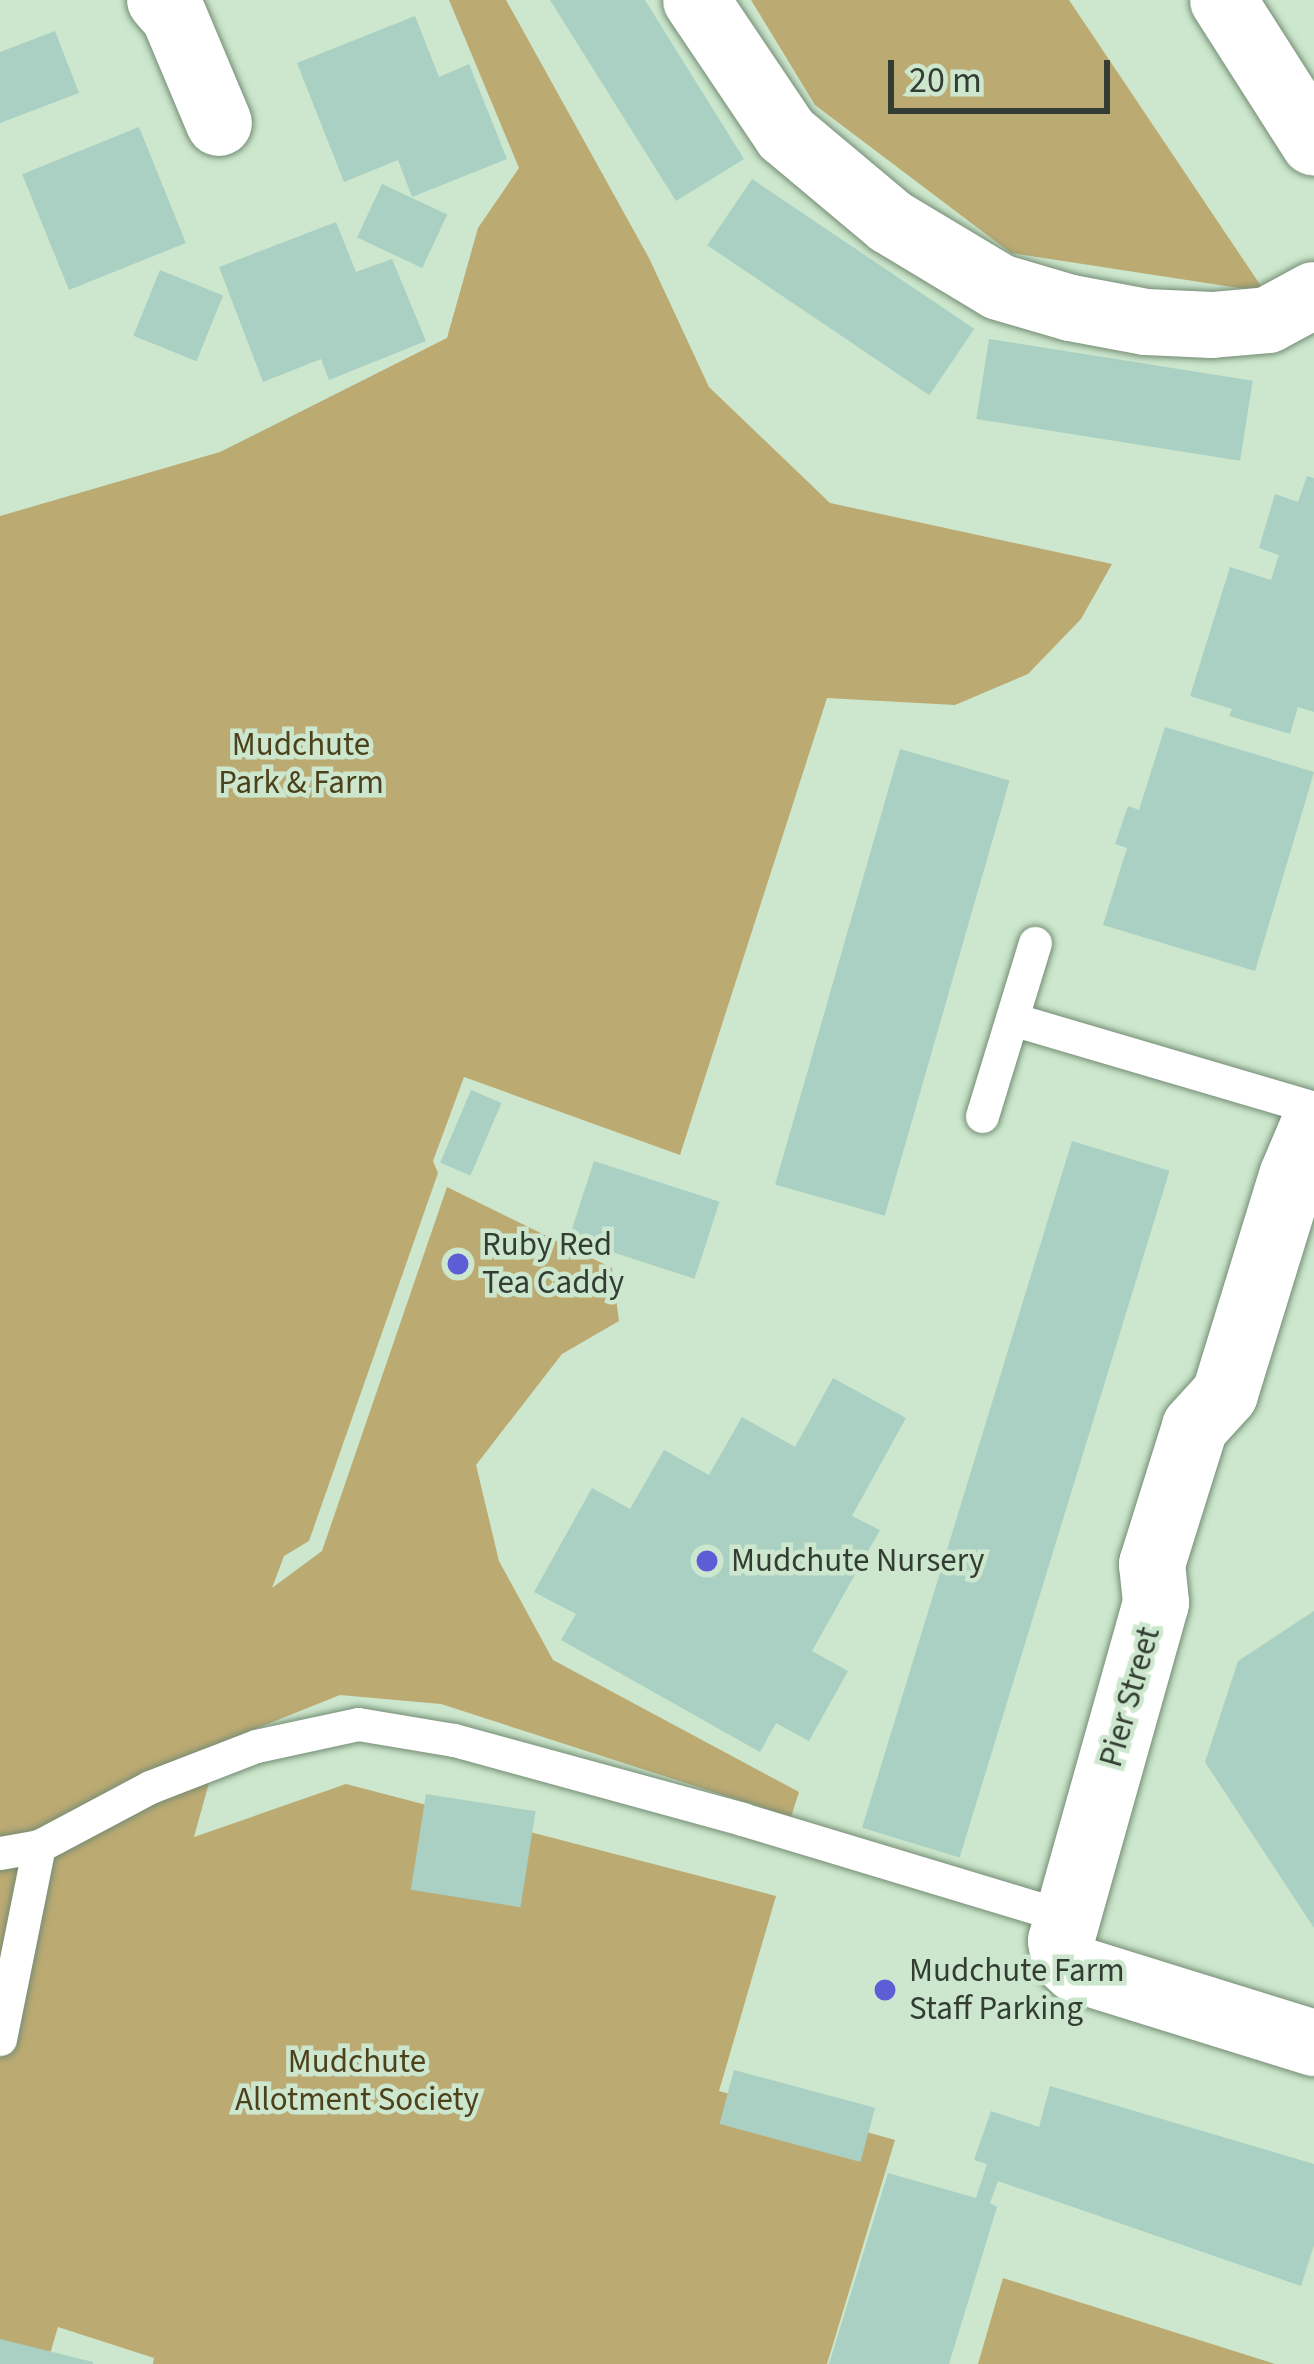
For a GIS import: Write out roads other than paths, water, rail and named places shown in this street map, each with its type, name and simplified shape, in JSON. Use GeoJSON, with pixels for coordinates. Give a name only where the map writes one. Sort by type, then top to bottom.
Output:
{"type":"FeatureCollection","features":[{"type":"Feature","properties":{"kind":"street"},"geometry":{"type":"LineString","coordinates":[[696,0],[786,134],[891,222],[999,287],[1108,315],[1212,326],[1268,320],[1314,296]]}},
{"type":"Feature","properties":{"kind":"street"},"geometry":{"type":"LineString","coordinates":[[1223,0],[1314,143]]}},
{"type":"Feature","properties":{"kind":"street"},"geometry":{"type":"LineString","coordinates":[[183,5],[219,123]]}},
{"type":"Feature","properties":{"kind":"street","name":"Pier Street"},"geometry":{"type":"LineString","coordinates":[[1314,1124],[1292,1175],[1225,1394],[1195,1427],[1152,1564],[1156,1603],[1061,1941],[1064,1958],[1076,1969],[1314,2043]]}},
{"type":"Feature","properties":{"kind":"lane"},"geometry":{"type":"LineString","coordinates":[[982,1116],[1036,943]]}},
{"type":"Feature","properties":{"kind":"lane"},"geometry":{"type":"LineString","coordinates":[[1012,1019],[1314,1108]]}},
{"type":"Feature","properties":{"kind":"lane"},"geometry":{"type":"LineString","coordinates":[[0,1852],[39,1846],[150,1786],[256,1746],[358,1724],[454,1740],[742,1819],[1067,1917]]}},
{"type":"Feature","properties":{"kind":"lane"},"geometry":{"type":"LineString","coordinates":[[0,2039],[39,1846]]}},
{"type":"Feature","properties":{"kind":"place","name":"Ruby Red Tea Caddy"},"geometry":{"type":"Point","coordinates":[458,1264]}},
{"type":"Feature","properties":{"kind":"place","name":"Mudchute Nursery"},"geometry":{"type":"Point","coordinates":[707,1561]}},
{"type":"Feature","properties":{"kind":"place","name":"Mudchute Farm Staff Parking"},"geometry":{"type":"Point","coordinates":[885,1990]}},
{"type":"Feature","properties":{"kind":"park label","name":"Mudchute Park & Farm"},"geometry":{"type":"Point","coordinates":[301,764]}},
{"type":"Feature","properties":{"kind":"park label","name":"Mudchute Allotment Society"},"geometry":{"type":"Point","coordinates":[357,2081]}}]}
